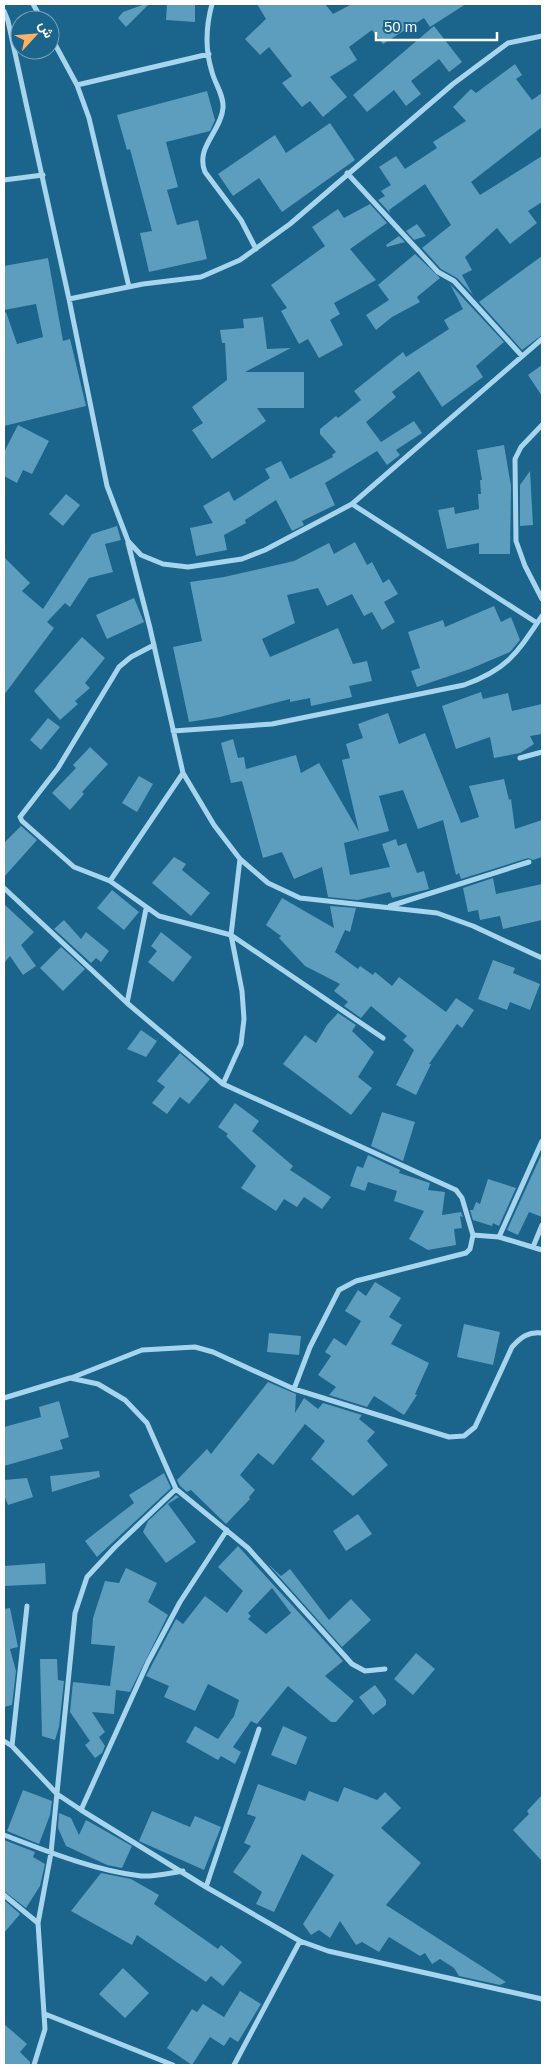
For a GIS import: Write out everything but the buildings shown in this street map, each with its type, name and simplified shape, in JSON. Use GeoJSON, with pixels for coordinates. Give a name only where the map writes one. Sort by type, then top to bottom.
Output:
{"type":"FeatureCollection","features":[{"type":"Feature","properties":{"kind":"street"},"geometry":{"type":"LineString","coordinates":[[212,4],[207,38],[212,72],[221,94],[223,108],[220,120],[201,156],[201,163],[205,172],[241,220],[256,249]]}},
{"type":"Feature","properties":{"kind":"street"},"geometry":{"type":"LineString","coordinates":[[4,11],[8,21],[43,175],[107,486],[128,541],[183,773],[214,826],[240,859],[268,883],[300,898],[437,913],[473,926],[542,958]]}},
{"type":"Feature","properties":{"kind":"street"},"geometry":{"type":"LineString","coordinates":[[69,299],[130,287],[201,277],[240,260],[290,224],[347,173],[453,84],[508,43],[542,36]]}},
{"type":"Feature","properties":{"kind":"street"},"geometry":{"type":"LineString","coordinates":[[60,54],[77,85],[89,118],[130,287]]}},
{"type":"Feature","properties":{"kind":"street"},"geometry":{"type":"LineString","coordinates":[[77,85],[209,54]]}},
{"type":"Feature","properties":{"kind":"street"},"geometry":{"type":"LineString","coordinates":[[347,173],[426,260],[438,272],[454,281],[522,356]]}},
{"type":"Feature","properties":{"kind":"street"},"geometry":{"type":"LineString","coordinates":[[4,180],[43,175]]}},
{"type":"Feature","properties":{"kind":"street"},"geometry":{"type":"LineString","coordinates":[[128,541],[140,555],[163,564],[188,567],[242,559],[265,550],[352,504],[542,339]]}},
{"type":"Feature","properties":{"kind":"street"},"geometry":{"type":"LineString","coordinates":[[542,425],[521,447],[515,458],[516,541],[525,566],[542,599]]}},
{"type":"Feature","properties":{"kind":"street"},"geometry":{"type":"LineString","coordinates":[[352,504],[537,623]]}},
{"type":"Feature","properties":{"kind":"street"},"geometry":{"type":"LineString","coordinates":[[173,731],[272,724],[464,686],[488,676],[506,664],[542,616]]}},
{"type":"Feature","properties":{"kind":"street"},"geometry":{"type":"LineString","coordinates":[[154,645],[119,667],[58,768],[20,817],[22,821],[74,867],[110,881],[146,909],[159,916],[231,935],[383,1038]]}},
{"type":"Feature","properties":{"kind":"street"},"geometry":{"type":"LineString","coordinates":[[520,758],[542,752]]}},
{"type":"Feature","properties":{"kind":"street"},"geometry":{"type":"LineString","coordinates":[[110,881],[183,773]]}},
{"type":"Feature","properties":{"kind":"street"},"geometry":{"type":"LineString","coordinates":[[223,1084],[241,1044],[244,1019],[242,991],[231,935],[240,859]]}},
{"type":"Feature","properties":{"kind":"street"},"geometry":{"type":"LineString","coordinates":[[387,907],[529,862]]}},
{"type":"Feature","properties":{"kind":"street"},"geometry":{"type":"LineString","coordinates":[[4,888],[127,1003],[223,1084],[456,1190],[462,1198],[472,1235],[470,1249],[466,1253],[356,1281],[339,1290],[310,1347],[294,1389]]}},
{"type":"Feature","properties":{"kind":"street"},"geometry":{"type":"LineString","coordinates":[[127,1003],[146,909]]}},
{"type":"Feature","properties":{"kind":"street"},"geometry":{"type":"LineString","coordinates":[[499,1237],[542,1141]]}},
{"type":"Feature","properties":{"kind":"street"},"geometry":{"type":"LineString","coordinates":[[532,1246],[542,1225]]}},
{"type":"Feature","properties":{"kind":"street"},"geometry":{"type":"LineString","coordinates":[[472,1235],[499,1237],[542,1250]]}},
{"type":"Feature","properties":{"kind":"street"},"geometry":{"type":"LineString","coordinates":[[4,1398],[70,1378],[142,1350],[195,1347],[213,1352],[294,1389],[449,1437],[464,1436],[475,1426],[512,1347],[521,1336],[535,1332],[542,1333]]}},
{"type":"Feature","properties":{"kind":"street"},"geometry":{"type":"LineString","coordinates":[[70,1378],[98,1384],[125,1400],[147,1423],[176,1489],[248,1548],[352,1664],[365,1671],[385,1669]]}},
{"type":"Feature","properties":{"kind":"street"},"geometry":{"type":"LineString","coordinates":[[34,2065],[45,2029],[38,1923],[51,1853],[58,1794],[74,1613],[87,1577],[115,1546],[176,1489]]}},
{"type":"Feature","properties":{"kind":"street"},"geometry":{"type":"LineString","coordinates":[[81,1810],[148,1662],[180,1602],[227,1530]]}},
{"type":"Feature","properties":{"kind":"street"},"geometry":{"type":"LineString","coordinates":[[12,1746],[27,1606]]}},
{"type":"Feature","properties":{"kind":"street"},"geometry":{"type":"LineString","coordinates":[[206,1887],[259,1729]]}},
{"type":"Feature","properties":{"kind":"street"},"geometry":{"type":"LineString","coordinates":[[4,1741],[12,1746],[58,1794],[81,1810],[183,1871],[206,1887],[300,1941],[328,1951],[542,1999]]}},
{"type":"Feature","properties":{"kind":"street"},"geometry":{"type":"LineString","coordinates":[[4,1835],[51,1853],[143,1876],[183,1871]]}},
{"type":"Feature","properties":{"kind":"street"},"geometry":{"type":"LineString","coordinates":[[4,1895],[38,1923]]}},
{"type":"Feature","properties":{"kind":"street"},"geometry":{"type":"LineString","coordinates":[[234,2065],[300,1941]]}},
{"type":"Feature","properties":{"kind":"street"},"geometry":{"type":"LineString","coordinates":[[45,2014],[173,2065]]}}]}
